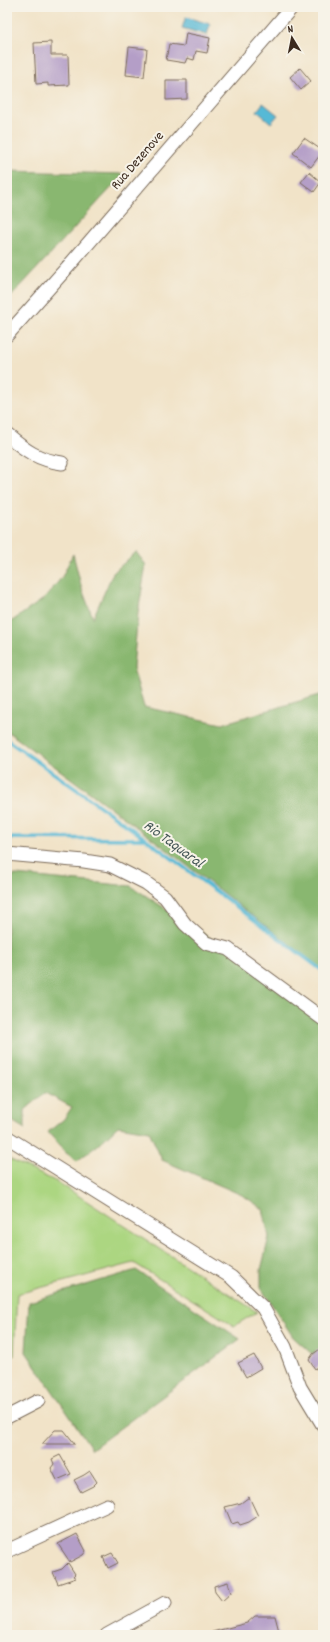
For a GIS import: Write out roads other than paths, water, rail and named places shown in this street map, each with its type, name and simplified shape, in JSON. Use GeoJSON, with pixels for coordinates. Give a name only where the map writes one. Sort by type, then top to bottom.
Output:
{"type":"FeatureCollection","features":[{"type":"Feature","properties":{"kind":"street","name":"Rua Dezenove"},"geometry":{"type":"LineString","coordinates":[[7,335],[73,261],[292,7]]}},
{"type":"Feature","properties":{"kind":"street"},"geometry":{"type":"LineString","coordinates":[[7,435],[27,452],[40,458],[62,463]]}},
{"type":"Feature","properties":{"kind":"street"},"geometry":{"type":"LineString","coordinates":[[7,854],[84,861],[110,865],[146,883],[164,897],[185,924],[206,943],[228,949],[323,1019]]}},
{"type":"Feature","properties":{"kind":"street"},"geometry":{"type":"LineString","coordinates":[[7,1137],[210,1263],[236,1282],[263,1308],[285,1347],[300,1387],[323,1425]]}},
{"type":"Feature","properties":{"kind":"street"},"geometry":{"type":"LineString","coordinates":[[7,1417],[38,1401]]}},
{"type":"Feature","properties":{"kind":"street"},"geometry":{"type":"LineString","coordinates":[[7,1551],[107,1505]]}},
{"type":"Feature","properties":{"kind":"street"},"geometry":{"type":"LineString","coordinates":[[107,1635],[165,1603]]}},
{"type":"Feature","properties":{"kind":"water"},"geometry":{"type":"Polygon","coordinates":[[[186,17],[210,24],[207,35],[182,28],[186,17]]]}},
{"type":"Feature","properties":{"kind":"water"},"geometry":{"type":"Polygon","coordinates":[[[263,103],[278,115],[271,123],[257,111],[263,103]]]}},
{"type":"Feature","properties":{"kind":"waterway","name":"Rio Taquaral"},"geometry":{"type":"LineString","coordinates":[[7,740],[146,839],[323,971]]}},
{"type":"Feature","properties":{"kind":"waterway"},"geometry":{"type":"LineString","coordinates":[[7,838],[146,839]]}}]}
